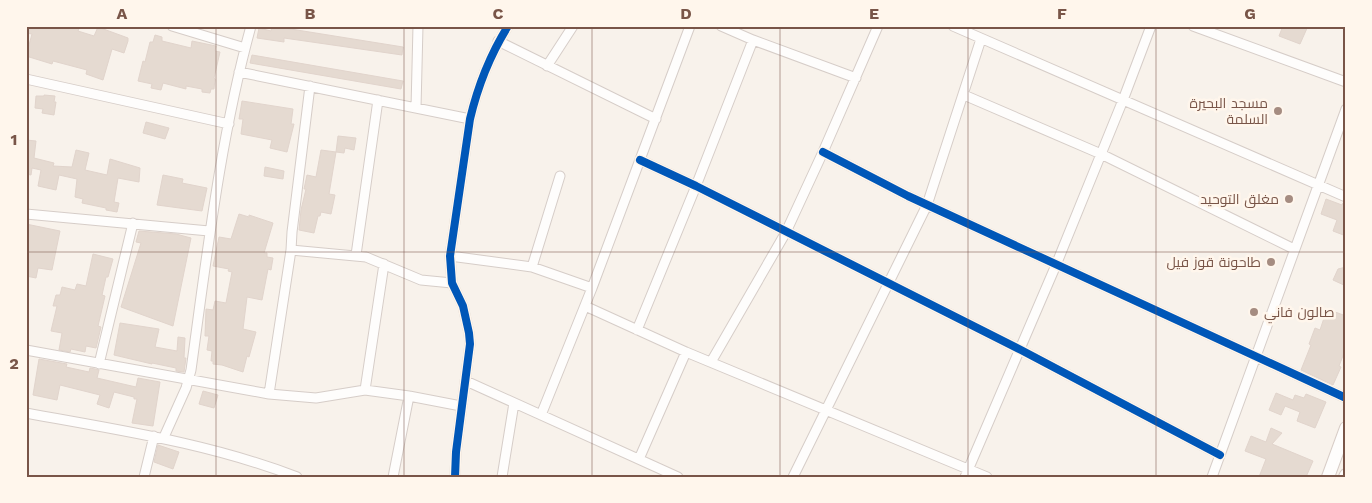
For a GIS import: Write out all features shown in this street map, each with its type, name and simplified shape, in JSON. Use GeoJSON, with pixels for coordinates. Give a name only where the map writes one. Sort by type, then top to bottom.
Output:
{"type":"FeatureCollection","features":[{"type":"Feature","properties":{"kind":"street"},"geometry":{"type":"LineString","coordinates":[[172,26],[245,48]]}},
{"type":"Feature","properties":{"kind":"street"},"geometry":{"type":"LineString","coordinates":[[164,437],[189,380],[209,231],[238,72],[251,26]]}},
{"type":"Feature","properties":{"kind":"street"},"geometry":{"type":"LineString","coordinates":[[416,108],[418,26]]}},
{"type":"Feature","properties":{"kind":"street"},"geometry":{"type":"LineString","coordinates":[[455,477],[461,406],[470,356],[469,333],[463,306],[452,283],[450,256],[470,119],[481,79],[498,41],[508,26]]}},
{"type":"Feature","properties":{"kind":"street"},"geometry":{"type":"LineString","coordinates":[[547,66],[573,26]]}},
{"type":"Feature","properties":{"kind":"street"},"geometry":{"type":"LineString","coordinates":[[541,415],[592,288],[690,26]]}},
{"type":"Feature","properties":{"kind":"street"},"geometry":{"type":"LineString","coordinates":[[721,26],[752,40],[856,78]]}},
{"type":"Feature","properties":{"kind":"street"},"geometry":{"type":"LineString","coordinates":[[711,362],[786,232],[878,26]]}},
{"type":"Feature","properties":{"kind":"street"},"geometry":{"type":"LineString","coordinates":[[953,26],[1346,197]]}},
{"type":"Feature","properties":{"kind":"street"},"geometry":{"type":"LineString","coordinates":[[966,473],[1056,266],[1123,100],[1150,26]]}},
{"type":"Feature","properties":{"kind":"street"},"geometry":{"type":"LineString","coordinates":[[1194,26],[1346,82]]}},
{"type":"Feature","properties":{"kind":"street"},"geometry":{"type":"LineString","coordinates":[[793,477],[824,410],[927,205],[981,39]]}},
{"type":"Feature","properties":{"kind":"street"},"geometry":{"type":"LineString","coordinates":[[637,330],[696,186],[752,40]]}},
{"type":"Feature","properties":{"kind":"street"},"geometry":{"type":"LineString","coordinates":[[498,41],[656,120]]}},
{"type":"Feature","properties":{"kind":"street"},"geometry":{"type":"LineString","coordinates":[[238,72],[470,119]]}},
{"type":"Feature","properties":{"kind":"street"},"geometry":{"type":"LineString","coordinates":[[26,79],[229,124]]}},
{"type":"Feature","properties":{"kind":"street"},"geometry":{"type":"LineString","coordinates":[[269,394],[291,250],[310,86]]}},
{"type":"Feature","properties":{"kind":"street"},"geometry":{"type":"LineString","coordinates":[[964,95],[1101,154],[1294,249]]}},
{"type":"Feature","properties":{"kind":"street"},"geometry":{"type":"LineString","coordinates":[[356,256],[378,100]]}},
{"type":"Feature","properties":{"kind":"street"},"geometry":{"type":"LineString","coordinates":[[1212,477],[1346,109]]}},
{"type":"Feature","properties":{"kind":"street"},"geometry":{"type":"LineString","coordinates":[[823,152],[927,205],[1056,266],[1346,398]]}},
{"type":"Feature","properties":{"kind":"street"},"geometry":{"type":"LineString","coordinates":[[640,160],[696,186],[1020,350],[1220,455]]}},
{"type":"Feature","properties":{"kind":"street"},"geometry":{"type":"LineString","coordinates":[[532,268],[560,176]]}},
{"type":"Feature","properties":{"kind":"street"},"geometry":{"type":"LineString","coordinates":[[26,214],[209,231]]}},
{"type":"Feature","properties":{"kind":"street"},"geometry":{"type":"LineString","coordinates":[[99,364],[133,223]]}},
{"type":"Feature","properties":{"kind":"street"},"geometry":{"type":"LineString","coordinates":[[291,250],[356,256],[374,260],[398,272],[421,280],[452,283]]}},
{"type":"Feature","properties":{"kind":"street"},"geometry":{"type":"LineString","coordinates":[[450,256],[532,268],[592,288]]}},
{"type":"Feature","properties":{"kind":"street"},"geometry":{"type":"LineString","coordinates":[[365,390],[384,264]]}},
{"type":"Feature","properties":{"kind":"street"},"geometry":{"type":"LineString","coordinates":[[585,306],[686,352],[824,410],[966,473],[987,477]]}},
{"type":"Feature","properties":{"kind":"street"},"geometry":{"type":"LineString","coordinates":[[26,350],[269,394],[316,398],[365,390],[461,406]]}},
{"type":"Feature","properties":{"kind":"street"},"geometry":{"type":"LineString","coordinates":[[639,459],[686,352]]}},
{"type":"Feature","properties":{"kind":"street"},"geometry":{"type":"LineString","coordinates":[[466,382],[675,476]]}},
{"type":"Feature","properties":{"kind":"street"},"geometry":{"type":"LineString","coordinates":[[393,477],[409,396]]}},
{"type":"Feature","properties":{"kind":"street"},"geometry":{"type":"LineString","coordinates":[[502,477],[514,403]]}},
{"type":"Feature","properties":{"kind":"street"},"geometry":{"type":"LineString","coordinates":[[26,413],[164,437],[229,454],[297,477]]}},
{"type":"Feature","properties":{"kind":"street"},"geometry":{"type":"LineString","coordinates":[[1328,477],[1346,428]]}},
{"type":"Feature","properties":{"kind":"street"},"geometry":{"type":"LineString","coordinates":[[144,477],[154,436]]}},
{"type":"Feature","properties":{"kind":"building"},"geometry":{"type":"Polygon","coordinates":[[[26,26],[80,26],[78,31],[94,36],[98,27],[128,38],[128,41],[124,53],[112,49],[103,80],[86,74],[87,70],[53,61],[52,64],[26,56],[32,34],[26,33],[26,26]]]}},
{"type":"Feature","properties":{"kind":"building"},"geometry":{"type":"Polygon","coordinates":[[[272,26],[403,47],[402,55],[284,38],[284,42],[257,38],[259,28],[271,31],[272,26]]]}},
{"type":"Feature","properties":{"kind":"building"},"geometry":{"type":"Polygon","coordinates":[[[1283,26],[1308,26],[1300,44],[1279,36],[1283,26]]]}},
{"type":"Feature","properties":{"kind":"building"},"geometry":{"type":"Polygon","coordinates":[[[155,35],[162,37],[162,41],[191,48],[192,41],[216,46],[215,51],[220,52],[214,78],[214,89],[211,89],[210,93],[202,92],[202,89],[186,86],[186,89],[163,83],[161,90],[151,88],[152,84],[138,81],[150,42],[153,42],[155,35]]]}},
{"type":"Feature","properties":{"kind":"building"},"geometry":{"type":"Polygon","coordinates":[[[252,55],[403,81],[401,89],[250,63],[252,55]]]}},
{"type":"Feature","properties":{"kind":"building"},"geometry":{"type":"Polygon","coordinates":[[[36,96],[55,96],[54,115],[42,113],[43,109],[35,108],[36,96]]]}},
{"type":"Feature","properties":{"kind":"building"},"geometry":{"type":"Polygon","coordinates":[[[242,101],[293,109],[291,124],[294,124],[287,152],[270,148],[272,140],[241,134],[243,119],[239,119],[242,101]]]}},
{"type":"Feature","properties":{"kind":"building"},"geometry":{"type":"Polygon","coordinates":[[[146,122],[169,128],[165,139],[143,133],[146,122]]]}},
{"type":"Feature","properties":{"kind":"building"},"geometry":{"type":"Polygon","coordinates":[[[338,136],[356,138],[354,150],[345,148],[344,153],[336,152],[338,136]]]}},
{"type":"Feature","properties":{"kind":"building"},"geometry":{"type":"Polygon","coordinates":[[[26,140],[36,141],[34,158],[54,163],[53,166],[72,167],[76,150],[89,153],[85,170],[107,175],[110,159],[140,168],[139,182],[118,178],[114,202],[119,203],[117,212],[82,203],[83,199],[75,197],[77,179],[59,175],[56,190],[38,186],[41,170],[32,168],[31,175],[26,174],[26,140]]]}},
{"type":"Feature","properties":{"kind":"building"},"geometry":{"type":"Polygon","coordinates":[[[321,150],[336,152],[329,194],[335,195],[331,214],[321,212],[320,216],[318,216],[314,233],[299,230],[307,175],[316,177],[321,150]]]}},
{"type":"Feature","properties":{"kind":"building"},"geometry":{"type":"Polygon","coordinates":[[[265,167],[284,171],[283,179],[264,176],[265,167]]]}},
{"type":"Feature","properties":{"kind":"building"},"geometry":{"type":"Polygon","coordinates":[[[163,175],[183,179],[182,183],[207,188],[202,211],[157,205],[163,175]]]}},
{"type":"Feature","properties":{"kind":"building"},"geometry":{"type":"Polygon","coordinates":[[[1326,199],[1342,205],[1346,203],[1346,236],[1333,231],[1337,220],[1321,214],[1326,199]]]}},
{"type":"Feature","properties":{"kind":"building"},"geometry":{"type":"Polygon","coordinates":[[[239,214],[249,217],[249,215],[273,223],[264,253],[267,253],[267,257],[273,258],[271,270],[268,269],[262,300],[247,297],[243,329],[256,332],[243,372],[213,364],[213,361],[211,361],[212,351],[207,350],[209,336],[205,336],[206,309],[213,310],[215,301],[226,303],[232,272],[228,271],[229,269],[213,266],[219,237],[231,239],[239,214]]]}},
{"type":"Feature","properties":{"kind":"building"},"geometry":{"type":"Polygon","coordinates":[[[26,224],[60,231],[52,270],[38,268],[36,278],[26,276],[26,224]]]}},
{"type":"Feature","properties":{"kind":"building"},"geometry":{"type":"Polygon","coordinates":[[[139,231],[176,234],[191,238],[173,326],[121,307],[141,243],[136,242],[139,231]]]}},
{"type":"Feature","properties":{"kind":"building"},"geometry":{"type":"Polygon","coordinates":[[[93,254],[113,259],[102,295],[105,296],[98,326],[101,327],[96,348],[86,346],[85,352],[71,349],[70,352],[59,350],[62,333],[51,331],[57,306],[53,306],[56,295],[60,295],[62,287],[75,290],[77,284],[86,286],[93,254]]]}},
{"type":"Feature","properties":{"kind":"building"},"geometry":{"type":"Polygon","coordinates":[[[1346,267],[1346,286],[1333,280],[1338,269],[1346,267]]]}},
{"type":"Feature","properties":{"kind":"building"},"geometry":{"type":"Polygon","coordinates":[[[1327,309],[1346,316],[1346,348],[1339,366],[1341,367],[1333,385],[1301,370],[1311,345],[1309,344],[1315,328],[1320,330],[1327,309]]]}},
{"type":"Feature","properties":{"kind":"building"},"geometry":{"type":"Polygon","coordinates":[[[120,323],[159,329],[155,347],[177,351],[178,337],[185,338],[184,358],[186,358],[184,372],[176,371],[176,368],[114,355],[120,323]]]}},
{"type":"Feature","properties":{"kind":"building"},"geometry":{"type":"Polygon","coordinates":[[[39,359],[67,364],[66,367],[89,372],[90,368],[99,370],[97,378],[136,387],[138,378],[160,382],[153,426],[132,423],[137,399],[134,399],[134,397],[114,392],[109,408],[97,404],[100,395],[60,385],[57,400],[33,395],[39,359]]]}},
{"type":"Feature","properties":{"kind":"building"},"geometry":{"type":"Polygon","coordinates":[[[203,391],[218,395],[214,408],[199,404],[203,391]]]}},
{"type":"Feature","properties":{"kind":"building"},"geometry":{"type":"Polygon","coordinates":[[[1276,393],[1293,400],[1295,395],[1304,398],[1306,394],[1326,402],[1315,428],[1297,421],[1300,412],[1285,406],[1281,415],[1269,410],[1276,393]]]}},
{"type":"Feature","properties":{"kind":"building"},"geometry":{"type":"Polygon","coordinates":[[[1271,428],[1282,433],[1272,444],[1313,461],[1306,477],[1259,477],[1266,459],[1245,451],[1251,436],[1266,442],[1271,428]]]}},
{"type":"Feature","properties":{"kind":"building"},"geometry":{"type":"Polygon","coordinates":[[[158,445],[179,452],[173,469],[154,462],[158,445]]]}},
{"type":"Feature","properties":{"kind":"cycle path"},"geometry":{"type":"LineString","coordinates":[[455,477],[456,452],[470,344],[463,306],[452,283],[450,256],[470,119],[485,71],[508,26]]}},
{"type":"Feature","properties":{"kind":"cycle path"},"geometry":{"type":"LineString","coordinates":[[823,152],[908,196],[1346,398]]}},
{"type":"Feature","properties":{"kind":"cycle path"},"geometry":{"type":"LineString","coordinates":[[640,160],[696,186],[1021,350],[1220,455]]}},
{"type":"Feature","properties":{"kind":"place","name":"مسجد البحيرة السلمة"},"geometry":{"type":"Point","coordinates":[1278,111]}},
{"type":"Feature","properties":{"kind":"place","name":"مغلق التوحيد"},"geometry":{"type":"Point","coordinates":[1289,199]}},
{"type":"Feature","properties":{"kind":"place","name":"طاحونة قوز فيل"},"geometry":{"type":"Point","coordinates":[1271,262]}},
{"type":"Feature","properties":{"kind":"place","name":"صالون فاني"},"geometry":{"type":"Point","coordinates":[1254,312]}}]}
